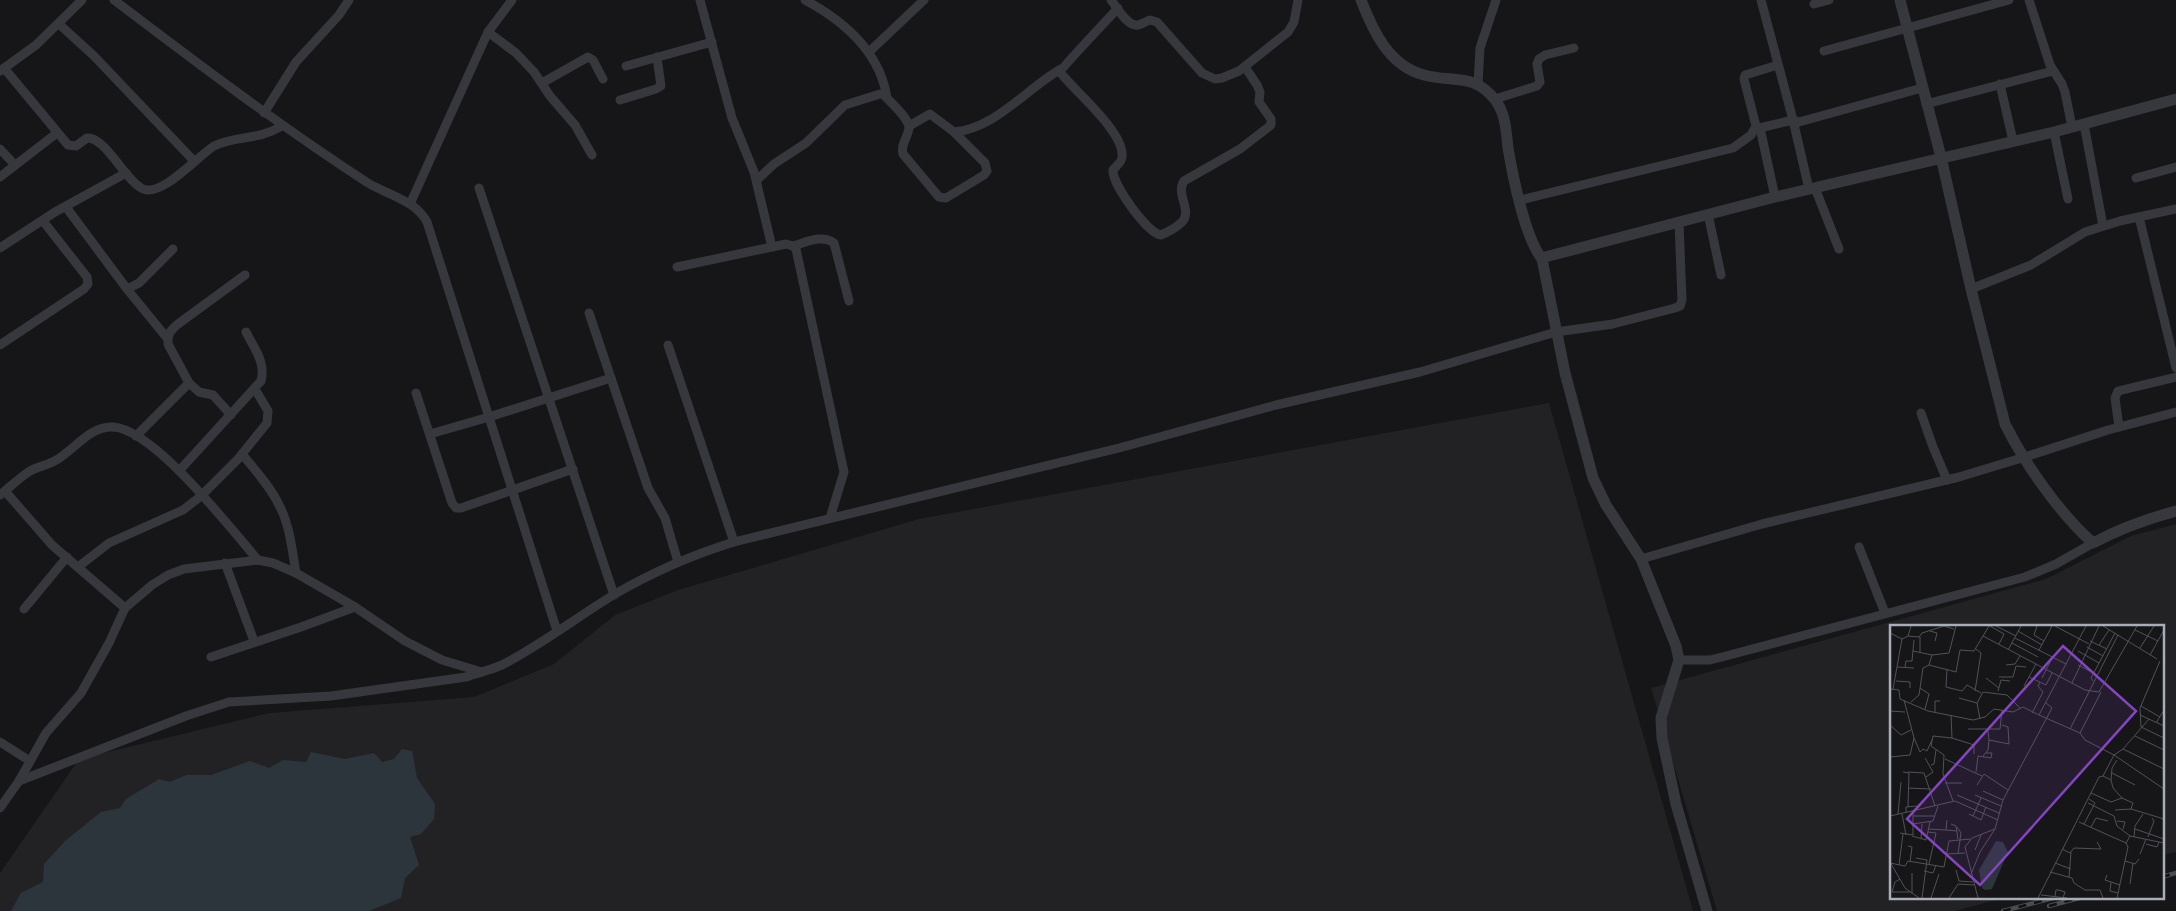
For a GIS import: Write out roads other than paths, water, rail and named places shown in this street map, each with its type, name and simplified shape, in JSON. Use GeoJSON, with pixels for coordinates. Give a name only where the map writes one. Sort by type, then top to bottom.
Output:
{"type":"FeatureCollection","features":[{"type":"Feature","properties":{"kind":"street"},"geometry":{"type":"LineString","coordinates":[[82,0],[36,45],[2,69],[57,133],[72,147],[87,138],[96,140],[126,174],[141,188],[148,190],[158,189],[170,182],[194,161],[221,142],[256,138],[282,126]]}},
{"type":"Feature","properties":{"kind":"street"},"geometry":{"type":"LineString","coordinates":[[114,0],[282,126],[372,185],[410,204],[427,222],[557,631]]}},
{"type":"Feature","properties":{"kind":"street"},"geometry":{"type":"LineString","coordinates":[[264,113],[296,62],[349,0]]}},
{"type":"Feature","properties":{"kind":"street"},"geometry":{"type":"LineString","coordinates":[[410,204],[488,32],[512,0]]}},
{"type":"Feature","properties":{"kind":"street"},"geometry":{"type":"LineString","coordinates":[[700,0],[732,118],[751,161],[757,180],[772,247]]}},
{"type":"Feature","properties":{"kind":"street"},"geometry":{"type":"LineString","coordinates":[[805,0],[832,16],[861,42],[869,52],[885,84],[887,98]]}},
{"type":"Feature","properties":{"kind":"street"},"geometry":{"type":"LineString","coordinates":[[869,52],[924,0]]}},
{"type":"Feature","properties":{"kind":"street"},"geometry":{"type":"LineString","coordinates":[[1111,0],[1127,20],[1134,24],[1138,25],[1150,20],[1156,22],[1202,73],[1216,79],[1228,76],[1244,67],[1292,28],[1298,0]]}},
{"type":"Feature","properties":{"kind":"street"},"geometry":{"type":"LineString","coordinates":[[1361,0],[1383,46],[1403,66],[1424,76],[1460,79],[1478,84],[1494,99],[1503,112],[1520,200],[1532,244],[1542,259],[1565,373],[1593,478],[1606,505],[1641,559],[1676,646],[1679,660],[1661,718],[1662,738],[1676,804],[1707,911]]}},
{"type":"Feature","properties":{"kind":"street"},"geometry":{"type":"LineString","coordinates":[[1478,84],[1480,48],[1496,0]]}},
{"type":"Feature","properties":{"kind":"street"},"geometry":{"type":"LineString","coordinates":[[1761,0],[1812,189],[1839,249]]}},
{"type":"Feature","properties":{"kind":"street"},"geometry":{"type":"LineString","coordinates":[[1814,4],[1830,0]]}},
{"type":"Feature","properties":{"kind":"street"},"geometry":{"type":"LineString","coordinates":[[1900,0],[1941,157],[1971,289],[2006,424],[2025,458],[2069,519],[2093,543]]}},
{"type":"Feature","properties":{"kind":"street"},"geometry":{"type":"LineString","coordinates":[[1824,51],[2009,0]]}},
{"type":"Feature","properties":{"kind":"street"},"geometry":{"type":"LineString","coordinates":[[2029,0],[2038,35],[2053,71],[2065,92],[2072,127]]}},
{"type":"Feature","properties":{"kind":"street"},"geometry":{"type":"LineString","coordinates":[[954,132],[989,121],[1043,80],[1061,69],[1118,8]]}},
{"type":"Feature","properties":{"kind":"street"},"geometry":{"type":"LineString","coordinates":[[59,24],[94,56],[194,161]]}},
{"type":"Feature","properties":{"kind":"street"},"geometry":{"type":"LineString","coordinates":[[488,32],[516,53],[542,83],[550,96],[576,124],[592,155]]}},
{"type":"Feature","properties":{"kind":"street"},"geometry":{"type":"LineString","coordinates":[[626,66],[712,42]]}},
{"type":"Feature","properties":{"kind":"street"},"geometry":{"type":"LineString","coordinates":[[1494,99],[1537,86],[1540,82],[1537,64],[1539,58],[1574,48]]}},
{"type":"Feature","properties":{"kind":"street"},"geometry":{"type":"LineString","coordinates":[[542,83],[588,57],[593,60],[603,79]]}},
{"type":"Feature","properties":{"kind":"street"},"geometry":{"type":"LineString","coordinates":[[620,100],[661,86],[657,57]]}},
{"type":"Feature","properties":{"kind":"street"},"geometry":{"type":"LineString","coordinates":[[1775,197],[1744,77],[1747,73],[1778,65]]}},
{"type":"Feature","properties":{"kind":"street"},"geometry":{"type":"LineString","coordinates":[[1061,69],[1062,74],[1111,129],[1122,155],[1121,160],[1113,170],[1114,178],[1138,215],[1152,231],[1159,235],[1182,222],[1185,217],[1186,212],[1180,193],[1180,186],[1184,181],[1240,149],[1271,125],[1271,120],[1259,102],[1260,92],[1258,85],[1244,67]]}},
{"type":"Feature","properties":{"kind":"street"},"geometry":{"type":"LineString","coordinates":[[1926,104],[2053,71]]}},
{"type":"Feature","properties":{"kind":"street"},"geometry":{"type":"LineString","coordinates":[[2000,84],[2013,141]]}},
{"type":"Feature","properties":{"kind":"street"},"geometry":{"type":"LineString","coordinates":[[1520,200],[1724,151],[1740,144],[1757,129],[1792,120],[1799,122],[1922,88]]}},
{"type":"Feature","properties":{"kind":"street"},"geometry":{"type":"LineString","coordinates":[[757,180],[774,164],[806,143],[845,105],[874,94],[880,94],[887,98],[909,126]]}},
{"type":"Feature","properties":{"kind":"street"},"geometry":{"type":"LineString","coordinates":[[1542,259],[1775,197],[2054,132],[2176,99]]}},
{"type":"Feature","properties":{"kind":"street"},"geometry":{"type":"LineString","coordinates":[[930,114],[954,132],[985,163],[987,171],[984,175],[958,191],[942,198],[939,197],[902,151],[909,126],[930,114]]}},
{"type":"Feature","properties":{"kind":"street"},"geometry":{"type":"LineString","coordinates":[[2084,124],[2103,226]]}},
{"type":"Feature","properties":{"kind":"street"},"geometry":{"type":"LineString","coordinates":[[2054,132],[2068,199]]}},
{"type":"Feature","properties":{"kind":"street"},"geometry":{"type":"LineString","coordinates":[[0,177],[57,133]]}},
{"type":"Feature","properties":{"kind":"street"},"geometry":{"type":"LineString","coordinates":[[0,149],[15,165]]}},
{"type":"Feature","properties":{"kind":"street"},"geometry":{"type":"LineString","coordinates":[[2136,178],[2176,166]]}},
{"type":"Feature","properties":{"kind":"street"},"geometry":{"type":"LineString","coordinates":[[0,248],[66,207],[126,174]]}},
{"type":"Feature","properties":{"kind":"street"},"geometry":{"type":"LineString","coordinates":[[478,188],[614,595]]}},
{"type":"Feature","properties":{"kind":"street"},"geometry":{"type":"LineString","coordinates":[[66,207],[127,290],[167,338],[168,344],[188,383],[199,392],[213,395],[231,415]]}},
{"type":"Feature","properties":{"kind":"street"},"geometry":{"type":"LineString","coordinates":[[1971,289],[2025,268],[2052,254],[2085,232],[2140,217],[2176,210]]}},
{"type":"Feature","properties":{"kind":"street"},"geometry":{"type":"LineString","coordinates":[[1708,214],[1721,274]]}},
{"type":"Feature","properties":{"kind":"street"},"geometry":{"type":"LineString","coordinates":[[2140,217],[2176,368]]}},
{"type":"Feature","properties":{"kind":"street"},"geometry":{"type":"LineString","coordinates":[[0,345],[84,290],[88,284],[87,277],[43,221]]}},
{"type":"Feature","properties":{"kind":"street"},"geometry":{"type":"LineString","coordinates":[[19,781],[186,716],[229,702],[331,696],[466,677],[500,666],[614,595],[678,562],[734,542],[1119,448],[1276,405],[1420,372],[1556,332],[1613,324],[1680,306],[1682,300],[1679,222]]}},
{"type":"Feature","properties":{"kind":"street"},"geometry":{"type":"LineString","coordinates":[[677,267],[786,244],[793,246],[823,238],[834,243],[849,301]]}},
{"type":"Feature","properties":{"kind":"street"},"geometry":{"type":"LineString","coordinates":[[793,246],[797,254],[844,472],[830,518]]}},
{"type":"Feature","properties":{"kind":"street"},"geometry":{"type":"LineString","coordinates":[[127,290],[139,283],[173,249]]}},
{"type":"Feature","properties":{"kind":"street"},"geometry":{"type":"LineString","coordinates":[[167,338],[178,324],[245,275]]}},
{"type":"Feature","properties":{"kind":"street"},"geometry":{"type":"LineString","coordinates":[[589,313],[648,488],[665,518],[678,562]]}},
{"type":"Feature","properties":{"kind":"street"},"geometry":{"type":"LineString","coordinates":[[179,471],[255,390],[260,381],[262,366],[260,359],[246,332]]}},
{"type":"Feature","properties":{"kind":"street"},"geometry":{"type":"LineString","coordinates":[[668,345],[734,542]]}},
{"type":"Feature","properties":{"kind":"street"},"geometry":{"type":"LineString","coordinates":[[2119,427],[2115,398],[2118,391],[2176,377]]}},
{"type":"Feature","properties":{"kind":"street"},"geometry":{"type":"LineString","coordinates":[[430,434],[489,418],[611,378]]}},
{"type":"Feature","properties":{"kind":"street"},"geometry":{"type":"LineString","coordinates":[[136,436],[188,383]]}},
{"type":"Feature","properties":{"kind":"street"},"geometry":{"type":"LineString","coordinates":[[78,567],[109,543],[165,520],[183,510],[201,496],[242,454],[267,423],[268,411],[255,390]]}},
{"type":"Feature","properties":{"kind":"street"},"geometry":{"type":"LineString","coordinates":[[416,394],[452,503],[456,508],[461,508],[572,469]]}},
{"type":"Feature","properties":{"kind":"street"},"geometry":{"type":"LineString","coordinates":[[1641,559],[1762,524],[1947,480],[2025,458],[2119,427],[2176,412]]}},
{"type":"Feature","properties":{"kind":"street"},"geometry":{"type":"LineString","coordinates":[[1921,413],[1947,480]]}},
{"type":"Feature","properties":{"kind":"street"},"geometry":{"type":"LineString","coordinates":[[125,608],[39,531],[2,493],[21,477],[60,458],[86,436],[100,429],[112,427],[122,429],[136,436],[179,471],[258,560]]}},
{"type":"Feature","properties":{"kind":"street"},"geometry":{"type":"LineString","coordinates":[[242,454],[269,487],[280,506],[288,528],[296,573]]}},
{"type":"Feature","properties":{"kind":"street"},"geometry":{"type":"LineString","coordinates":[[1679,660],[1710,660],[2025,577],[2056,564],[2135,522],[2176,511]]}},
{"type":"Feature","properties":{"kind":"street"},"geometry":{"type":"LineString","coordinates":[[1859,547],[1884,613]]}},
{"type":"Feature","properties":{"kind":"street"},"geometry":{"type":"LineString","coordinates":[[24,609],[67,557]]}},
{"type":"Feature","properties":{"kind":"street"},"geometry":{"type":"LineString","coordinates":[[0,808],[19,781],[46,733],[81,693],[109,643],[125,608],[152,585],[168,575],[184,569],[258,560],[273,563],[296,573],[355,607],[405,641],[442,660],[482,672]]}},
{"type":"Feature","properties":{"kind":"street"},"geometry":{"type":"LineString","coordinates":[[225,564],[254,641]]}},
{"type":"Feature","properties":{"kind":"street"},"geometry":{"type":"LineString","coordinates":[[211,657],[254,641],[308,625],[355,607]]}},
{"type":"Feature","properties":{"kind":"street"},"geometry":{"type":"LineString","coordinates":[[0,742],[30,761]]}},
{"type":"Feature","properties":{"kind":"railway"},"geometry":{"type":"LineString","coordinates":[[2164,876],[2176,873]]}},
{"type":"Feature","properties":{"kind":"railway"},"geometry":{"type":"LineString","coordinates":[[2003,911],[2053,898]]}},
{"type":"Feature","properties":{"kind":"railway"},"geometry":{"type":"LineString","coordinates":[[2049,906],[2079,898]]}}]}
